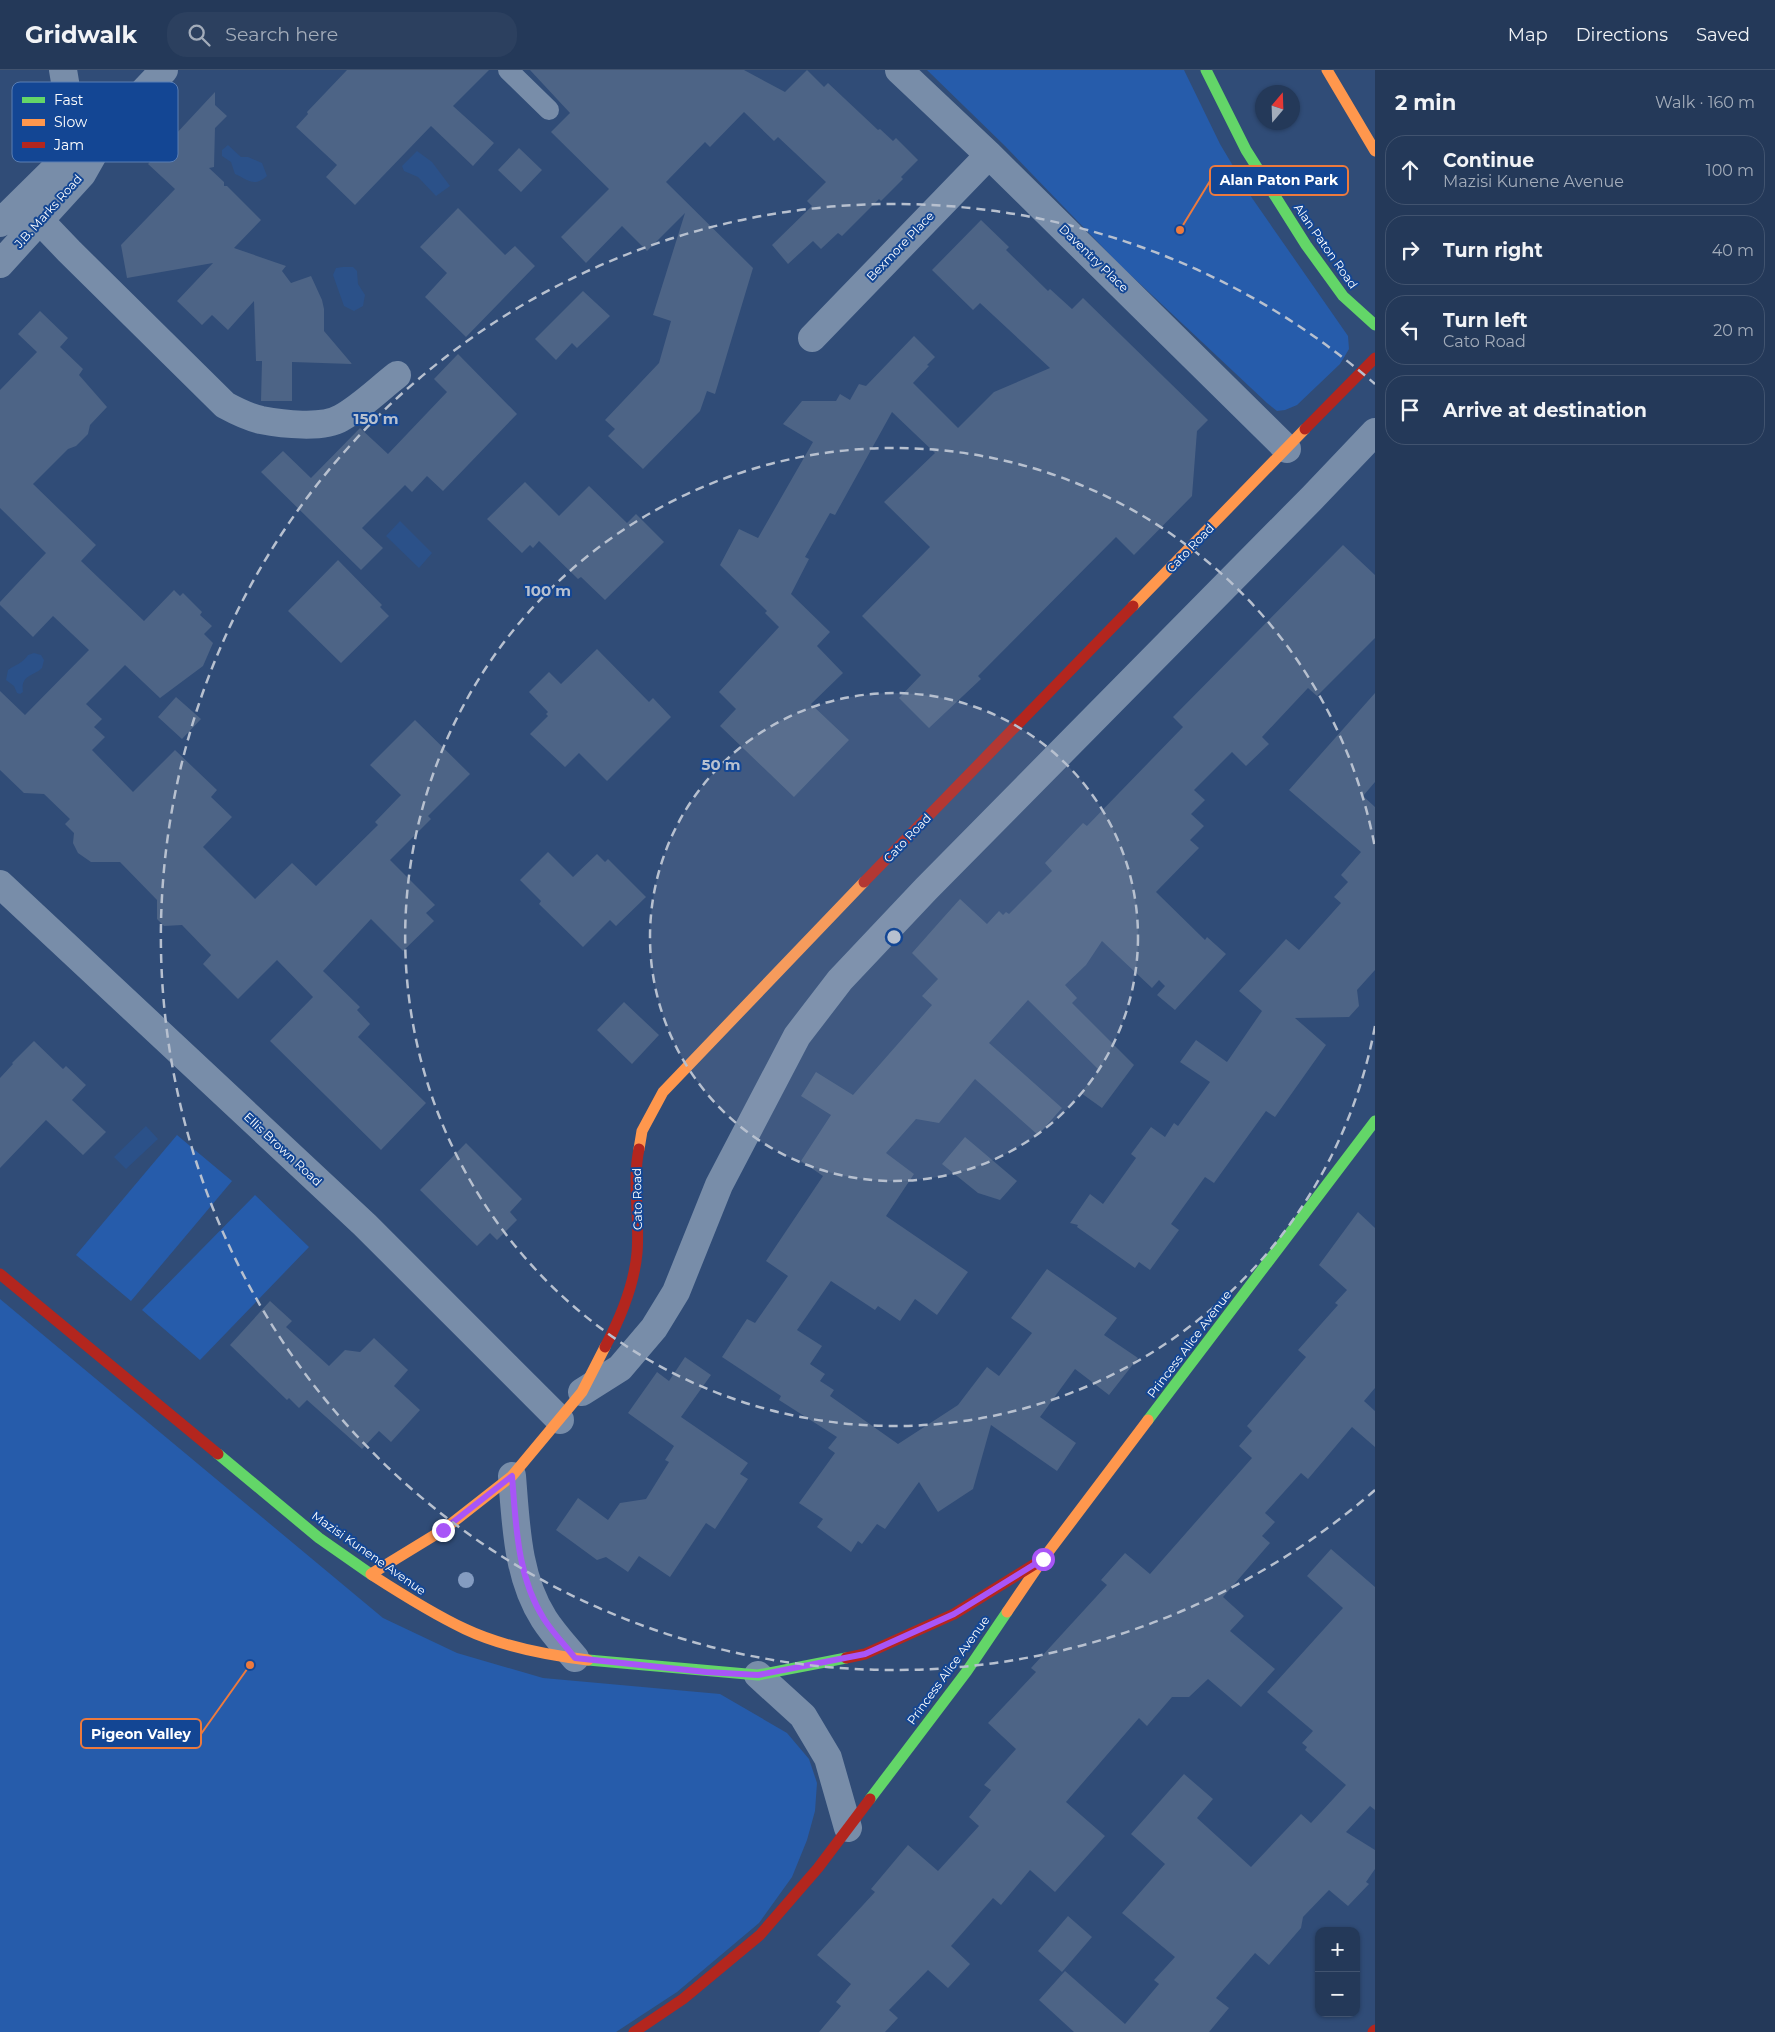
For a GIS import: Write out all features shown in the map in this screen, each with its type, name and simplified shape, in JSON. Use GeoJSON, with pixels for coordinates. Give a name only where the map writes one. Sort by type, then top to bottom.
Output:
{"type":"FeatureCollection","features":[{"type":"Feature","properties":{"kind":"street","name":"J.B. Marks Road"},"geometry":{"type":"LineString","coordinates":[[153,82],[164,70]]}},
{"type":"Feature","properties":{"kind":"street","name":"Daventry Place"},"geometry":{"type":"LineString","coordinates":[[899,70],[989,155],[1287,448]]}},
{"type":"Feature","properties":{"kind":"street","name":"Alan Paton Road"},"geometry":{"type":"LineString","coordinates":[[1206,70],[1246,150],[1306,245],[1343,296],[1375,325]]}},
{"type":"Feature","properties":{"kind":"street"},"geometry":{"type":"LineString","coordinates":[[1328,70],[1332,80],[1375,150]]}},
{"type":"Feature","properties":{"kind":"street","name":"Bexmore Place"},"geometry":{"type":"LineString","coordinates":[[812,338],[989,155]]}},
{"type":"Feature","properties":{"kind":"street","name":"J.B. Marks Road"},"geometry":{"type":"LineString","coordinates":[[0,264],[31,211],[66,162]]}},
{"type":"Feature","properties":{"kind":"street"},"geometry":{"type":"LineString","coordinates":[[79,162],[82,174]]}},
{"type":"Feature","properties":{"kind":"street","name":"J.B. Marks Road"},"geometry":{"type":"LineString","coordinates":[[0,223],[31,211],[82,174],[89,162]]}},
{"type":"Feature","properties":{"kind":"street"},"geometry":{"type":"LineString","coordinates":[[31,211],[225,405],[242,414],[261,420],[313,425],[330,423],[341,419],[397,375]]}},
{"type":"Feature","properties":{"kind":"street","name":"Cato Road"},"geometry":{"type":"LineString","coordinates":[[370,1574],[443,1530],[512,1476],[582,1392],[613,1332],[628,1292],[637,1254],[638,1200],[636,1162],[642,1131],[663,1092],[870,876],[1375,358]]}},
{"type":"Feature","properties":{"kind":"street","name":"Cato Road"},"geometry":{"type":"LineString","coordinates":[[582,1392],[620,1368],[654,1328],[676,1292],[719,1185],[796,1036],[840,980],[926,889],[1375,432]]}},
{"type":"Feature","properties":{"kind":"street","name":"Ellis Brown Road"},"geometry":{"type":"LineString","coordinates":[[0,884],[365,1225],[560,1420]]}},
{"type":"Feature","properties":{"kind":"street","name":"Princess Alice Avenue"},"geometry":{"type":"LineString","coordinates":[[634,2032],[683,1999],[760,1934],[818,1868],[967,1671],[1043,1559],[1375,1121]]}},
{"type":"Feature","properties":{"kind":"street","name":"Mazisi Kunene Avenue"},"geometry":{"type":"LineString","coordinates":[[0,1274],[320,1538],[370,1574],[422,1606],[467,1630],[522,1649],[575,1658],[706,1672],[758,1675],[865,1654],[954,1614],[1043,1559]]}},
{"type":"Feature","properties":{"kind":"street"},"geometry":{"type":"LineString","coordinates":[[512,1476],[517,1531],[526,1580],[544,1619],[575,1658]]}},
{"type":"Feature","properties":{"kind":"street"},"geometry":{"type":"LineString","coordinates":[[758,1675],[803,1716],[828,1758],[848,1828]]}},
{"type":"Feature","properties":{"kind":"lane"},"geometry":{"type":"LineString","coordinates":[[508,70],[549,110]]}},
{"type":"Feature","properties":{"kind":"shaded area"},"geometry":{"type":"Polygon","coordinates":[[[927,70],[1184,70],[1220,144],[1252,198],[1348,336],[1349,349],[1340,364],[1297,405],[1277,411],[1120,265],[1005,146],[927,70]]]}},
{"type":"Feature","properties":{"kind":"shaded area"},"geometry":{"type":"Polygon","coordinates":[[[228,145],[241,157],[248,157],[262,163],[267,176],[262,180],[254,182],[235,174],[231,162],[222,156],[222,150],[228,145]]]}},
{"type":"Feature","properties":{"kind":"shaded area"},"geometry":{"type":"Polygon","coordinates":[[[417,151],[432,162],[450,186],[436,196],[418,177],[404,171],[402,166],[417,151]]]}},
{"type":"Feature","properties":{"kind":"shaded area"},"geometry":{"type":"Polygon","coordinates":[[[353,267],[357,271],[358,284],[365,295],[363,306],[354,311],[344,306],[333,275],[336,268],[353,267]]]}},
{"type":"Feature","properties":{"kind":"shaded area"},"geometry":{"type":"Polygon","coordinates":[[[400,521],[432,553],[419,568],[386,536],[400,521]]]}},
{"type":"Feature","properties":{"kind":"shaded area"},"geometry":{"type":"Polygon","coordinates":[[[34,653],[41,655],[44,660],[42,668],[26,679],[23,692],[17,693],[14,686],[6,680],[8,670],[28,655],[34,653]]]}},
{"type":"Feature","properties":{"kind":"shaded area"},"geometry":{"type":"Polygon","coordinates":[[[146,1126],[158,1139],[126,1169],[114,1157],[146,1126]]]}},
{"type":"Feature","properties":{"kind":"shaded area"},"geometry":{"type":"Polygon","coordinates":[[[177,1135],[232,1181],[131,1301],[76,1255],[177,1135]]]}},
{"type":"Feature","properties":{"kind":"shaded area"},"geometry":{"type":"Polygon","coordinates":[[[255,1195],[309,1247],[200,1360],[142,1310],[255,1195]]]}},
{"type":"Feature","properties":{"kind":"shaded area"},"geometry":{"type":"Polygon","coordinates":[[[0,1299],[383,1618],[457,1653],[543,1678],[720,1694],[787,1733],[809,1759],[817,1783],[815,1811],[807,1840],[792,1877],[759,1923],[677,1992],[616,2032],[0,2032],[0,1299]]]}},
{"type":"Feature","properties":{"kind":"building"},"geometry":{"type":"Polygon","coordinates":[[[347,70],[489,70],[453,106],[494,143],[473,166],[431,126],[355,205],[326,177],[337,165],[296,127],[308,114],[307,112],[347,70]]]}},
{"type":"Feature","properties":{"kind":"building"},"geometry":{"type":"Polygon","coordinates":[[[530,70],[744,70],[785,92],[807,70],[824,87],[828,83],[878,130],[880,129],[893,141],[896,138],[918,160],[901,177],[903,179],[881,201],[879,199],[842,236],[838,233],[821,249],[813,241],[788,264],[772,245],[812,206],[807,201],[826,182],[778,137],[774,141],[744,112],[710,147],[705,142],[666,182],[753,268],[715,394],[707,391],[700,411],[643,469],[608,436],[615,429],[605,420],[659,363],[671,321],[653,315],[685,213],[647,251],[622,226],[586,263],[561,237],[609,189],[551,132],[570,113],[530,70]]]}},
{"type":"Feature","properties":{"kind":"building"},"geometry":{"type":"Polygon","coordinates":[[[215,92],[215,105],[227,116],[215,128],[214,167],[209,168],[224,182],[224,186],[227,186],[261,220],[234,248],[286,266],[282,271],[291,283],[311,276],[322,300],[324,331],[352,364],[292,362],[292,401],[261,401],[262,361],[256,361],[254,301],[228,330],[212,315],[202,325],[177,301],[213,263],[127,278],[121,245],[175,189],[148,164],[150,162],[178,162],[178,132],[215,92]]]}},
{"type":"Feature","properties":{"kind":"building"},"geometry":{"type":"Polygon","coordinates":[[[519,148],[542,170],[521,192],[498,170],[519,148]]]}},
{"type":"Feature","properties":{"kind":"building"},"geometry":{"type":"Polygon","coordinates":[[[458,208],[505,255],[515,246],[535,266],[466,337],[425,297],[447,273],[420,247],[458,208]]]}},
{"type":"Feature","properties":{"kind":"building"},"geometry":{"type":"Polygon","coordinates":[[[981,220],[1009,247],[1006,250],[1048,291],[1050,289],[1072,309],[1083,298],[1208,420],[1197,431],[1192,496],[1134,555],[1116,537],[978,676],[981,679],[929,728],[899,698],[921,675],[862,616],[930,547],[884,502],[935,453],[892,412],[835,515],[830,513],[805,557],[809,559],[791,594],[830,632],[817,646],[843,673],[811,704],[849,740],[794,797],[720,726],[736,709],[719,692],[779,627],[765,613],[767,611],[720,565],[739,529],[758,538],[813,442],[783,424],[802,401],[836,401],[840,394],[850,400],[859,384],[866,386],[914,336],[935,357],[913,383],[958,428],[994,392],[1050,368],[980,303],[973,310],[932,270],[981,220]]]}},
{"type":"Feature","properties":{"kind":"building"},"geometry":{"type":"Polygon","coordinates":[[[583,291],[610,316],[577,348],[572,343],[556,360],[535,339],[583,291]]]}},
{"type":"Feature","properties":{"kind":"building"},"geometry":{"type":"Polygon","coordinates":[[[40,311],[68,338],[60,347],[83,369],[79,375],[107,407],[90,425],[88,434],[76,446],[68,449],[33,484],[96,545],[81,561],[144,621],[174,590],[180,596],[183,593],[202,612],[200,615],[212,626],[204,634],[213,643],[203,666],[160,698],[125,665],[86,704],[102,719],[94,727],[105,737],[92,750],[133,792],[175,750],[217,790],[211,797],[232,817],[203,847],[255,899],[292,863],[316,886],[378,825],[375,822],[401,795],[370,765],[415,720],[470,774],[428,816],[431,819],[390,860],[435,905],[426,913],[434,921],[403,951],[371,919],[323,971],[360,1007],[357,1010],[370,1024],[358,1037],[426,1103],[381,1150],[270,1041],[313,997],[277,960],[238,999],[203,964],[211,955],[182,925],[164,926],[157,919],[157,900],[120,862],[91,862],[78,853],[73,843],[74,833],[65,824],[70,819],[44,794],[24,793],[0,770],[0,691],[25,715],[89,650],[53,616],[33,637],[0,605],[0,602],[46,553],[0,508],[0,390],[37,352],[18,334],[40,311]]]}},
{"type":"Feature","properties":{"kind":"building"},"geometry":{"type":"Polygon","coordinates":[[[458,354],[517,414],[443,491],[427,476],[412,492],[405,485],[362,528],[383,548],[361,570],[261,472],[283,451],[311,478],[360,428],[388,454],[447,392],[434,379],[458,354]]]}},
{"type":"Feature","properties":{"kind":"building"},"geometry":{"type":"Polygon","coordinates":[[[525,482],[559,516],[589,486],[627,523],[636,514],[664,542],[605,600],[581,577],[578,579],[539,541],[533,548],[530,545],[522,553],[487,519],[525,482]]]}},
{"type":"Feature","properties":{"kind":"building"},"geometry":{"type":"Polygon","coordinates":[[[1343,545],[1375,575],[1375,638],[1317,696],[1308,688],[1262,737],[1269,744],[1246,766],[1232,752],[1194,790],[1205,800],[1191,814],[1204,826],[1190,840],[1199,848],[1156,892],[1205,940],[1207,937],[1226,954],[1175,1010],[1157,995],[1165,986],[1159,980],[1152,988],[1102,941],[1086,965],[1065,985],[1077,998],[1072,1003],[1134,1065],[1102,1108],[1081,1093],[1099,1070],[1028,1000],[989,1043],[1062,1108],[1038,1135],[975,1079],[939,1123],[916,1119],[886,1153],[914,1174],[886,1216],[968,1272],[937,1315],[915,1299],[900,1321],[878,1306],[875,1310],[831,1281],[797,1330],[822,1346],[810,1364],[825,1374],[820,1381],[834,1390],[830,1396],[898,1444],[958,1405],[987,1367],[999,1376],[1032,1333],[1011,1318],[1047,1269],[1117,1318],[1104,1335],[1138,1358],[1109,1395],[1075,1369],[1040,1417],[1076,1443],[1057,1471],[991,1425],[973,1489],[938,1512],[919,1482],[885,1529],[877,1524],[862,1544],[858,1541],[851,1552],[817,1527],[823,1519],[799,1503],[835,1453],[828,1448],[837,1437],[779,1400],[781,1396],[722,1357],[747,1319],[755,1323],[788,1276],[766,1261],[823,1176],[801,1161],[831,1115],[801,1096],[816,1072],[853,1095],[932,1005],[922,996],[938,979],[912,953],[943,918],[960,899],[987,924],[999,911],[1003,915],[1006,912],[1009,914],[1052,871],[1045,863],[1083,823],[1087,826],[1183,727],[1173,717],[1343,545]]]}},
{"type":"Feature","properties":{"kind":"building"},"geometry":{"type":"Polygon","coordinates":[[[338,560],[382,605],[380,607],[389,616],[341,663],[288,611],[338,560]]]}},
{"type":"Feature","properties":{"kind":"building"},"geometry":{"type":"Polygon","coordinates":[[[597,649],[649,702],[653,698],[671,717],[607,781],[579,753],[565,767],[530,734],[548,716],[546,714],[548,712],[529,692],[549,672],[561,684],[597,649]]]}},
{"type":"Feature","properties":{"kind":"building"},"geometry":{"type":"Polygon","coordinates":[[[1375,693],[1375,782],[1363,796],[1375,807],[1375,970],[1357,990],[1359,1006],[1349,1017],[1295,1018],[1326,1045],[1275,1117],[1266,1111],[1214,1183],[1205,1177],[1171,1224],[1179,1230],[1150,1270],[1139,1262],[1135,1268],[1077,1227],[1078,1225],[1070,1223],[1090,1194],[1103,1204],[1136,1158],[1131,1154],[1151,1127],[1165,1137],[1174,1123],[1178,1126],[1210,1082],[1180,1062],[1196,1040],[1227,1062],[1262,1011],[1239,991],[1286,939],[1299,950],[1341,903],[1334,897],[1348,882],[1341,875],[1361,852],[1289,790],[1375,693]]]}},
{"type":"Feature","properties":{"kind":"building"},"geometry":{"type":"Polygon","coordinates":[[[176,697],[201,719],[182,739],[158,717],[176,697]]]}},
{"type":"Feature","properties":{"kind":"building"},"geometry":{"type":"Polygon","coordinates":[[[548,852],[573,877],[597,854],[605,862],[608,859],[646,897],[616,926],[610,920],[583,947],[539,904],[541,901],[520,880],[548,852]]]}},
{"type":"Feature","properties":{"kind":"building"},"geometry":{"type":"Polygon","coordinates":[[[624,1002],[659,1035],[632,1064],[597,1030],[624,1002]]]}},
{"type":"Feature","properties":{"kind":"building"},"geometry":{"type":"Polygon","coordinates":[[[34,1041],[63,1069],[66,1066],[86,1085],[72,1100],[106,1132],[83,1155],[46,1120],[0,1168],[0,1078],[34,1041]]]}},
{"type":"Feature","properties":{"kind":"building"},"geometry":{"type":"Polygon","coordinates":[[[965,1137],[1017,1181],[1000,1200],[978,1193],[942,1164],[965,1137]]]}},
{"type":"Feature","properties":{"kind":"building"},"geometry":{"type":"Polygon","coordinates":[[[466,1143],[522,1199],[510,1212],[517,1220],[497,1240],[490,1233],[477,1246],[420,1190],[466,1143]]]}},
{"type":"Feature","properties":{"kind":"building"},"geometry":{"type":"Polygon","coordinates":[[[1358,1212],[1375,1228],[1375,1388],[1364,1401],[1375,1411],[1375,1447],[1352,1427],[1308,1479],[1301,1473],[1265,1513],[1275,1522],[1262,1536],[1270,1543],[1223,1597],[1244,1616],[1230,1631],[1275,1669],[1241,1707],[1208,1679],[1189,1697],[1172,1697],[1147,1726],[1139,1718],[1066,1802],[1105,1836],[1055,1892],[1030,1870],[1001,1905],[993,1898],[951,1946],[970,1964],[948,1988],[928,1970],[889,2010],[898,2018],[885,2032],[819,2032],[841,2006],[836,2002],[851,1984],[817,1955],[875,1892],[871,1889],[908,1845],[938,1871],[979,1826],[969,1817],[991,1790],[984,1785],[1016,1749],[988,1723],[1036,1672],[1031,1668],[1107,1585],[1101,1580],[1125,1553],[1150,1574],[1252,1458],[1239,1446],[1252,1431],[1247,1426],[1306,1357],[1298,1350],[1338,1305],[1335,1303],[1347,1290],[1319,1265],[1358,1212]]]}},
{"type":"Feature","properties":{"kind":"building"},"geometry":{"type":"Polygon","coordinates":[[[270,1301],[292,1321],[286,1327],[329,1366],[345,1350],[360,1352],[374,1338],[408,1370],[394,1386],[420,1410],[391,1442],[379,1431],[362,1449],[307,1400],[299,1408],[289,1398],[287,1400],[230,1345],[270,1301]]]}},
{"type":"Feature","properties":{"kind":"building"},"geometry":{"type":"Polygon","coordinates":[[[685,1357],[711,1375],[681,1417],[748,1463],[740,1474],[748,1479],[715,1529],[706,1523],[670,1577],[639,1556],[628,1572],[606,1557],[597,1560],[556,1530],[578,1498],[608,1520],[620,1503],[646,1499],[669,1462],[665,1460],[674,1446],[628,1413],[657,1372],[669,1381],[685,1357]]]}},
{"type":"Feature","properties":{"kind":"building"},"geometry":{"type":"Polygon","coordinates":[[[1331,1549],[1375,1587],[1375,1810],[1370,1806],[1346,1832],[1375,1850],[1375,1869],[1366,1882],[1369,1884],[1348,1906],[1329,1890],[1303,1917],[1301,1928],[1269,1965],[1255,1953],[1216,1998],[1229,2008],[1209,2032],[1074,2032],[1039,2000],[1065,1971],[1125,2024],[1159,1984],[1154,1980],[1175,1957],[1122,1913],[1165,1864],[1131,1834],[1184,1774],[1213,1799],[1197,1818],[1251,1867],[1301,1814],[1311,1823],[1346,1785],[1305,1750],[1307,1747],[1302,1743],[1313,1731],[1267,1692],[1343,1608],[1307,1576],[1331,1549]]]}},
{"type":"Feature","properties":{"kind":"building"},"geometry":{"type":"Polygon","coordinates":[[[1068,1916],[1092,1937],[1062,1972],[1038,1951],[1068,1916]]]}},
{"type":"Feature","properties":{"kind":"traffic: fast"},"geometry":{"type":"LineString","coordinates":[[1206,70],[1246,150],[1306,245],[1343,296],[1375,325]]}},
{"type":"Feature","properties":{"kind":"traffic: fast"},"geometry":{"type":"LineString","coordinates":[[1148,1420],[1375,1121]]}},
{"type":"Feature","properties":{"kind":"traffic: fast"},"geometry":{"type":"LineString","coordinates":[[218,1454],[319,1538],[372,1575]]}},
{"type":"Feature","properties":{"kind":"traffic: fast"},"geometry":{"type":"LineString","coordinates":[[870,1799],[967,1671],[1007,1612]]}},
{"type":"Feature","properties":{"kind":"traffic: fast"},"geometry":{"type":"LineString","coordinates":[[588,1660],[758,1675],[846,1658]]}},
{"type":"Feature","properties":{"kind":"traffic: slow"},"geometry":{"type":"LineString","coordinates":[[1327,70],[1375,151]]}},
{"type":"Feature","properties":{"kind":"traffic: slow"},"geometry":{"type":"LineString","coordinates":[[1133,606],[1305,429]]}},
{"type":"Feature","properties":{"kind":"traffic: slow"},"geometry":{"type":"LineString","coordinates":[[639,1149],[642,1131],[663,1092],[864,882]]}},
{"type":"Feature","properties":{"kind":"traffic: slow"},"geometry":{"type":"LineString","coordinates":[[371,1574],[443,1530],[512,1476],[582,1392],[605,1347]]}},
{"type":"Feature","properties":{"kind":"traffic: slow"},"geometry":{"type":"LineString","coordinates":[[1007,1612],[1043,1559],[1148,1420]]}},
{"type":"Feature","properties":{"kind":"traffic: slow"},"geometry":{"type":"LineString","coordinates":[[372,1575],[430,1611],[494,1641],[556,1656],[588,1660]]}},
{"type":"Feature","properties":{"kind":"traffic: jam"},"geometry":{"type":"LineString","coordinates":[[1305,429],[1375,358]]}},
{"type":"Feature","properties":{"kind":"traffic: jam"},"geometry":{"type":"LineString","coordinates":[[864,882],[1133,606]]}},
{"type":"Feature","properties":{"kind":"traffic: jam"},"geometry":{"type":"LineString","coordinates":[[605,1347],[626,1302],[633,1277],[638,1240],[636,1174],[639,1149]]}},
{"type":"Feature","properties":{"kind":"traffic: jam"},"geometry":{"type":"LineString","coordinates":[[0,1274],[218,1454]]}},
{"type":"Feature","properties":{"kind":"traffic: jam"},"geometry":{"type":"LineString","coordinates":[[846,1658],[865,1654],[954,1614],[1043,1559]]}},
{"type":"Feature","properties":{"kind":"traffic: jam"},"geometry":{"type":"LineString","coordinates":[[634,2032],[683,1999],[760,1935],[818,1868],[870,1799]]}},
{"type":"Feature","properties":{"kind":"place","name":"Alan Paton Park"},"geometry":{"type":"Point","coordinates":[1180,230]}},
{"type":"Feature","properties":{"kind":"place","name":"Pigeon Valley"},"geometry":{"type":"Point","coordinates":[250,1665]}},
{"type":"Feature","properties":{"kind":"route"},"geometry":{"type":"LineString","coordinates":[[443,1530],[512,1476],[517,1531],[526,1580],[544,1619],[575,1658],[706,1672],[758,1675],[865,1654],[954,1614],[1043,1559]]}}]}
